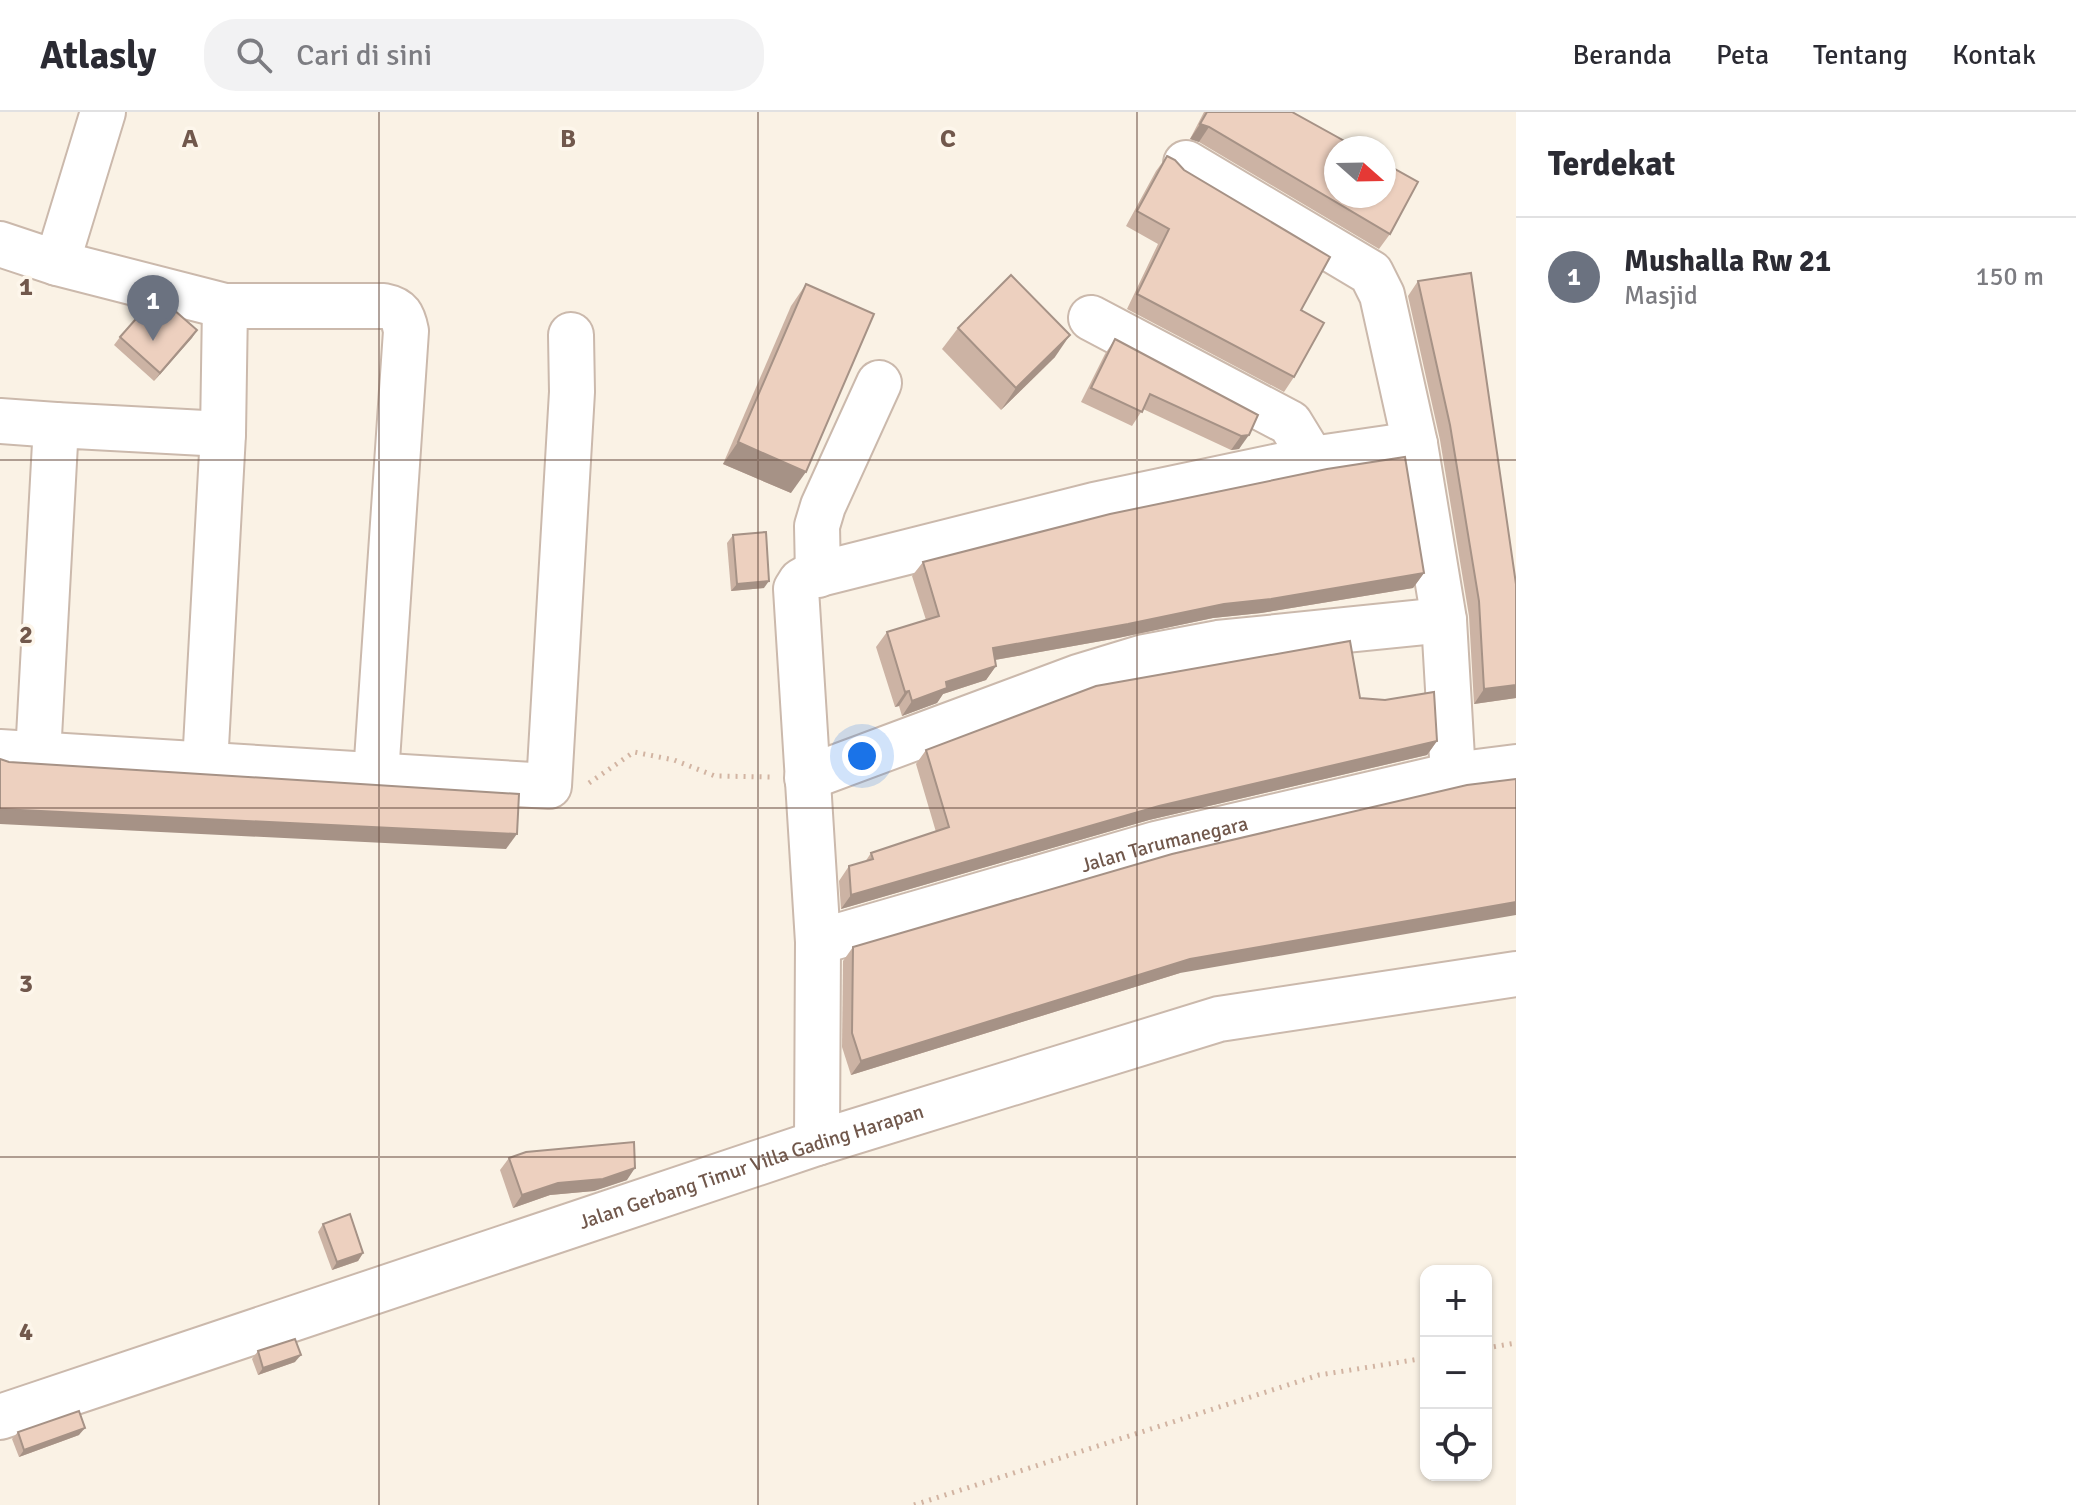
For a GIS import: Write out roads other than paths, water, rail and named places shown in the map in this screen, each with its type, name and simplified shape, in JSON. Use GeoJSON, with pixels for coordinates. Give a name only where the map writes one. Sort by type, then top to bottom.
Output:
{"type":"FeatureCollection","features":[{"type":"Feature","properties":{"kind":"street"},"geometry":{"type":"LineString","coordinates":[[57,263],[103,112]]}},
{"type":"Feature","properties":{"kind":"street"},"geometry":{"type":"LineString","coordinates":[[1186,163],[1371,273],[1382,295],[1415,444],[1444,620],[1453,775]]}},
{"type":"Feature","properties":{"kind":"street"},"geometry":{"type":"LineString","coordinates":[[0,244],[57,263],[225,306],[384,306],[400,312],[406,331],[376,775]]}},
{"type":"Feature","properties":{"kind":"street"},"geometry":{"type":"LineString","coordinates":[[205,765],[223,434],[225,306]]}},
{"type":"Feature","properties":{"kind":"street"},"geometry":{"type":"LineString","coordinates":[[1091,318],[1290,423],[1312,459]]}},
{"type":"Feature","properties":{"kind":"street"},"geometry":{"type":"LineString","coordinates":[[56,425],[19,754],[549,786],[572,392],[571,335]]}},
{"type":"Feature","properties":{"kind":"street"},"geometry":{"type":"LineString","coordinates":[[818,575],[817,526],[823,506],[879,383]]}},
{"type":"Feature","properties":{"kind":"street"},"geometry":{"type":"LineString","coordinates":[[0,421],[223,434]]}},
{"type":"Feature","properties":{"kind":"street"},"geometry":{"type":"LineString","coordinates":[[817,1143],[818,942],[796,589],[801,581],[909,550],[1094,505],[1312,459],[1415,444]]}},
{"type":"Feature","properties":{"kind":"street"},"geometry":{"type":"LineString","coordinates":[[807,778],[1078,677],[1144,657],[1218,643],[1444,620]]}},
{"type":"Feature","properties":{"kind":"street","name":"Jalan Tarumanegara"},"geometry":{"type":"LineString","coordinates":[[818,942],[1156,844],[1453,775],[1516,767]]}},
{"type":"Feature","properties":{"kind":"street","name":"Jalan Gerbang Timur Villa Gading Harapan"},"geometry":{"type":"LineString","coordinates":[[0,1417],[817,1143],[1219,1019],[1516,974]]}},
{"type":"Feature","properties":{"kind":"place","name":"Mushalla Rw 21"},"geometry":{"type":"Point","coordinates":[153,341]}}]}
